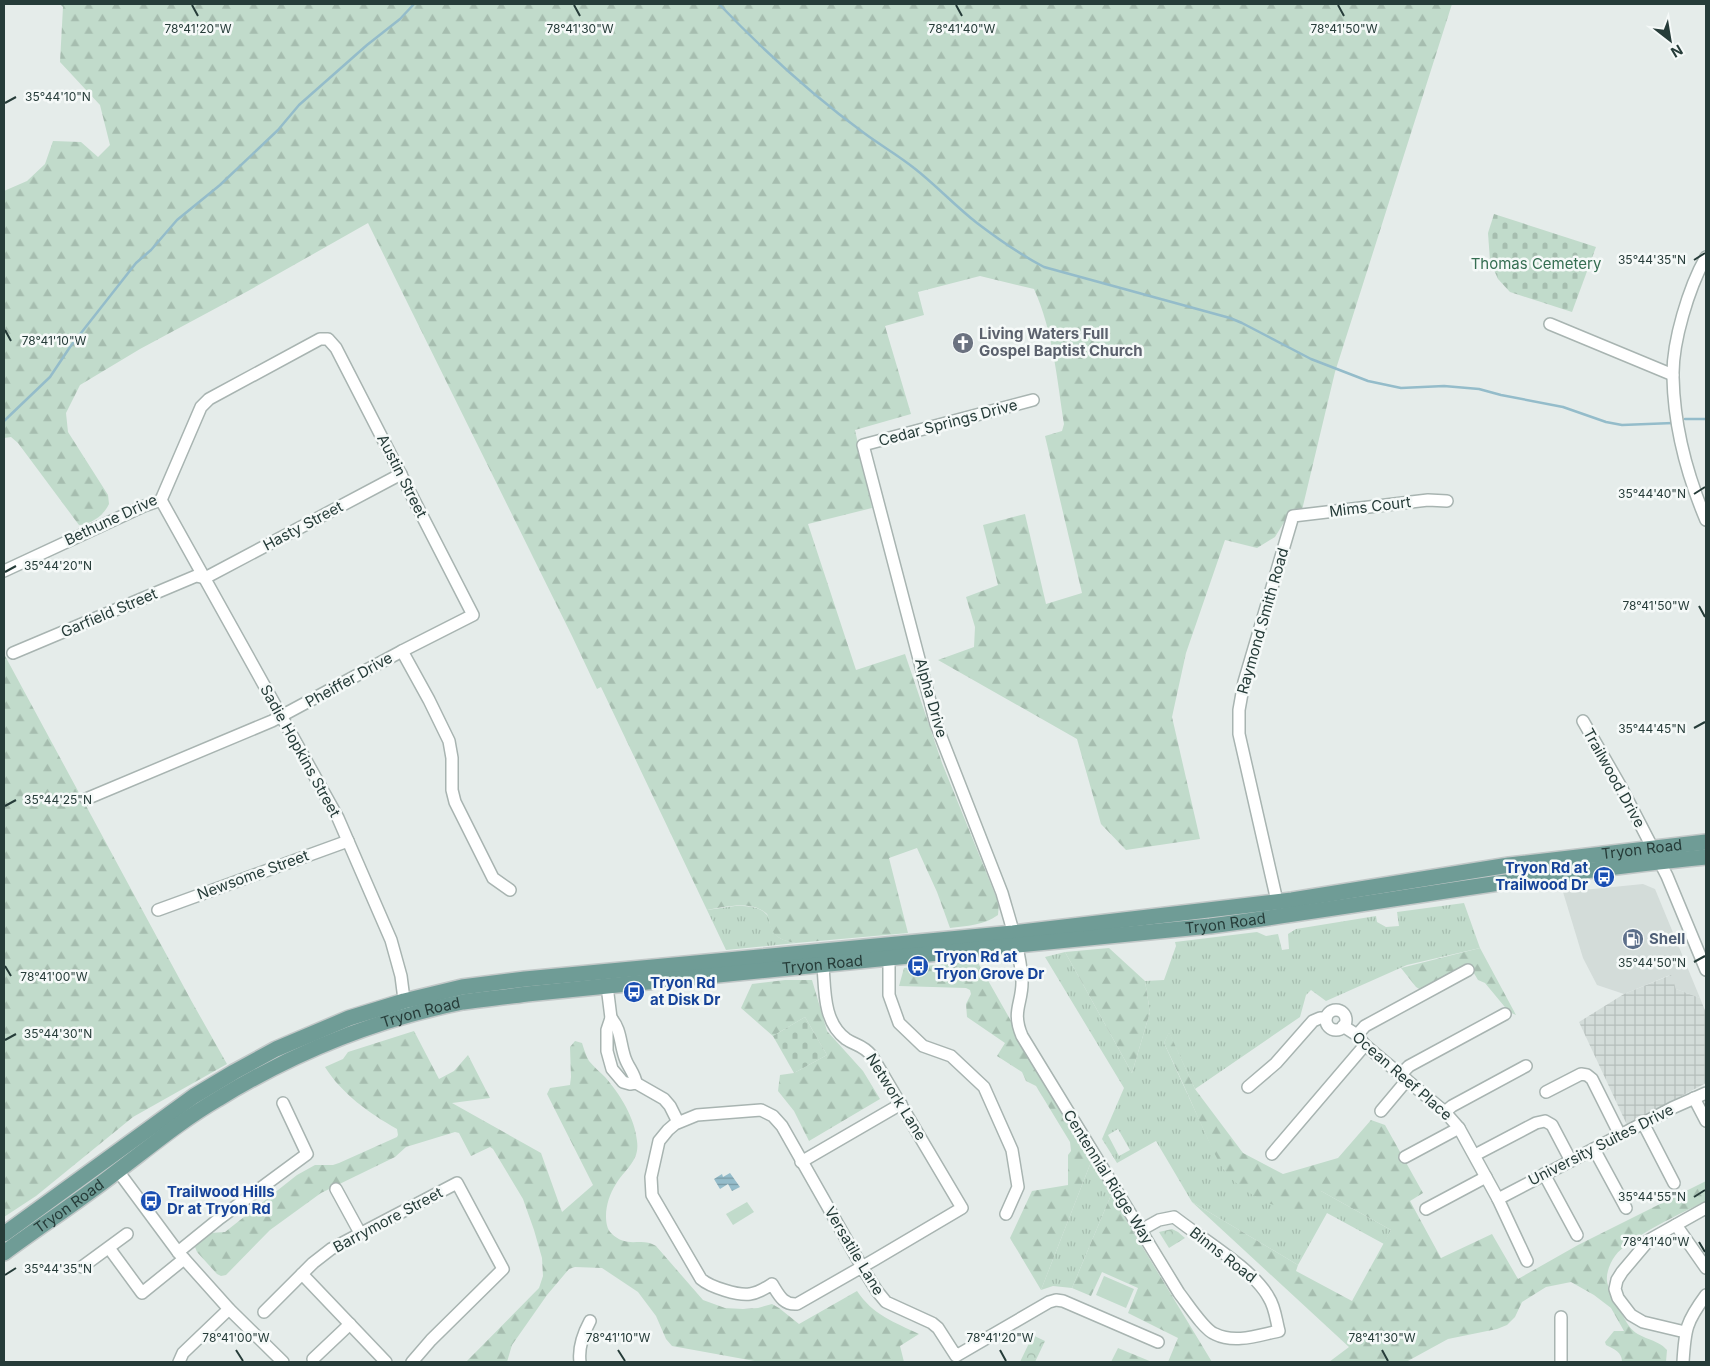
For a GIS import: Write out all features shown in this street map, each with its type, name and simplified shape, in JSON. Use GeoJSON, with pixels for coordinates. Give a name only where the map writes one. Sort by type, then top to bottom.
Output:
{"type":"FeatureCollection","features":[{"type":"Feature","properties":{"kind":"main road","name":"Tryon Road"},"geometry":{"type":"LineString","coordinates":[[4,1234],[180,1106],[234,1072],[297,1040],[349,1018],[406,1008],[889,958],[1277,902],[1510,865],[1706,842]]}},
{"type":"Feature","properties":{"kind":"main road","name":"Tryon Road"},"geometry":{"type":"LineString","coordinates":[[4,1254],[202,1109],[255,1078],[406,1008],[462,987],[525,979],[1015,939],[1210,926],[1294,915],[1513,880],[1706,857]]}},
{"type":"Feature","properties":{"kind":"main road"},"geometry":{"type":"LineString","coordinates":[[118,1171],[118,1161],[124,1154],[157,1129],[180,1106]]}},
{"type":"Feature","properties":{"kind":"street"},"geometry":{"type":"LineString","coordinates":[[1706,257],[1688,297],[1675,348],[1673,375],[1678,426],[1686,465],[1706,520]]}},
{"type":"Feature","properties":{"kind":"street"},"geometry":{"type":"LineString","coordinates":[[1550,324],[1673,375]]}},
{"type":"Feature","properties":{"kind":"street","name":"Bethune Drive"},"geometry":{"type":"LineString","coordinates":[[4,571],[161,500],[202,407],[209,399],[320,339],[328,339]]}},
{"type":"Feature","properties":{"kind":"street","name":"Austin Street"},"geometry":{"type":"LineString","coordinates":[[328,339],[336,348],[473,616]]}},
{"type":"Feature","properties":{"kind":"street","name":"Cedar Springs Drive"},"geometry":{"type":"LineString","coordinates":[[862,446],[1033,400]]}},
{"type":"Feature","properties":{"kind":"street","name":"Alpha Drive"},"geometry":{"type":"LineString","coordinates":[[862,446],[936,724],[1002,893],[1015,939]]}},
{"type":"Feature","properties":{"kind":"street","name":"Hasty Street"},"geometry":{"type":"LineString","coordinates":[[205,578],[401,474]]}},
{"type":"Feature","properties":{"kind":"street","name":"Sadie Hopkins Street"},"geometry":{"type":"LineString","coordinates":[[161,500],[324,791],[391,940],[406,1008]]}},
{"type":"Feature","properties":{"kind":"street","name":"Mims Court"},"geometry":{"type":"LineString","coordinates":[[1293,516],[1428,500],[1447,502]]}},
{"type":"Feature","properties":{"kind":"street","name":"Raymond Smith Road"},"geometry":{"type":"LineString","coordinates":[[1277,902],[1239,734],[1239,710],[1244,682],[1293,516]]}},
{"type":"Feature","properties":{"kind":"street","name":"Garfield Street"},"geometry":{"type":"LineString","coordinates":[[13,653],[196,576],[205,578]]}},
{"type":"Feature","properties":{"kind":"street","name":"Pheiffer Drive"},"geometry":{"type":"LineString","coordinates":[[86,799],[281,717],[402,651],[473,616]]}},
{"type":"Feature","properties":{"kind":"street"},"geometry":{"type":"LineString","coordinates":[[402,651],[429,700],[448,741],[452,758],[451,777],[455,802],[493,878],[510,890]]}},
{"type":"Feature","properties":{"kind":"street","name":"Trailwood Drive"},"geometry":{"type":"LineString","coordinates":[[1583,721],[1621,787],[1667,876],[1706,970]]}},
{"type":"Feature","properties":{"kind":"street","name":"Newsome Street"},"geometry":{"type":"LineString","coordinates":[[158,910],[348,841]]}},
{"type":"Feature","properties":{"kind":"street","name":"Centennial Ridge Way"},"geometry":{"type":"LineString","coordinates":[[1015,939],[1022,979],[1017,1008],[1017,1021],[1022,1036],[1179,1293],[1213,1334],[1239,1339],[1280,1331]]}},
{"type":"Feature","properties":{"kind":"street"},"geometry":{"type":"LineString","coordinates":[[889,958],[889,995],[899,1023],[923,1046],[951,1056],[984,1087],[1012,1150],[1018,1187],[1006,1214]]}},
{"type":"Feature","properties":{"kind":"street","name":"Network Lane"},"geometry":{"type":"LineString","coordinates":[[823,965],[826,1006],[831,1019],[846,1039],[864,1047],[870,1054],[962,1208],[862,1267]]}},
{"type":"Feature","properties":{"kind":"street"},"geometry":{"type":"LineString","coordinates":[[1357,1035],[1365,1026],[1468,970]]}},
{"type":"Feature","properties":{"kind":"street"},"geometry":{"type":"LineString","coordinates":[[607,986],[611,1018],[617,1026],[626,1061],[636,1083]]}},
{"type":"Feature","properties":{"kind":"street"},"geometry":{"type":"LineString","coordinates":[[1381,1110],[1404,1077],[1409,1066],[1505,1014]]}},
{"type":"Feature","properties":{"kind":"street"},"geometry":{"type":"LineString","coordinates":[[611,1018],[607,1026],[606,1038],[607,1051],[615,1074],[623,1082],[636,1083],[664,1099],[678,1122],[659,1141],[651,1178],[652,1195],[697,1273],[706,1284],[749,1294],[772,1284],[783,1302],[797,1304],[862,1267]]}},
{"type":"Feature","properties":{"kind":"street","name":"Ocean Reef Place"},"geometry":{"type":"LineString","coordinates":[[1248,1087],[1276,1063],[1313,1021],[1326,1018],[1327,1024],[1332,1029],[1338,1029],[1343,1026],[1357,1035],[1365,1045],[1445,1112],[1459,1128],[1498,1199],[1528,1261]]}},
{"type":"Feature","properties":{"kind":"street"},"geometry":{"type":"LineString","coordinates":[[1272,1154],[1365,1045]]}},
{"type":"Feature","properties":{"kind":"street"},"geometry":{"type":"LineString","coordinates":[[1445,1112],[1452,1106],[1526,1066]]}},
{"type":"Feature","properties":{"kind":"street"},"geometry":{"type":"LineString","coordinates":[[1546,1092],[1582,1074],[1587,1075],[1592,1079],[1620,1135]]}},
{"type":"Feature","properties":{"kind":"street","name":"University Suites Drive"},"geometry":{"type":"LineString","coordinates":[[1498,1199],[1643,1123],[1706,1093]]}},
{"type":"Feature","properties":{"kind":"street"},"geometry":{"type":"LineString","coordinates":[[1694,1098],[1706,1122]]}},
{"type":"Feature","properties":{"kind":"street"},"geometry":{"type":"LineString","coordinates":[[110,1248],[142,1293],[220,1218],[307,1154],[282,1103]]}},
{"type":"Feature","properties":{"kind":"street"},"geometry":{"type":"LineString","coordinates":[[801,1162],[900,1104]]}},
{"type":"Feature","properties":{"kind":"street","name":"Versatile Lane"},"geometry":{"type":"LineString","coordinates":[[678,1122],[698,1115],[761,1110],[769,1113],[777,1120],[877,1291],[886,1302],[932,1323],[938,1328],[956,1356],[1056,1300],[1063,1301],[1158,1342]]}},
{"type":"Feature","properties":{"kind":"street"},"geometry":{"type":"LineString","coordinates":[[1475,1155],[1536,1123],[1545,1121],[1552,1125],[1572,1161]]}},
{"type":"Feature","properties":{"kind":"street"},"geometry":{"type":"LineString","coordinates":[[1643,1123],[1674,1183]]}},
{"type":"Feature","properties":{"kind":"street"},"geometry":{"type":"LineString","coordinates":[[1405,1157],[1459,1128]]}},
{"type":"Feature","properties":{"kind":"street"},"geometry":{"type":"LineString","coordinates":[[1594,1149],[1626,1208]]}},
{"type":"Feature","properties":{"kind":"street"},"geometry":{"type":"LineString","coordinates":[[118,1171],[181,1256],[229,1309],[283,1362]]}},
{"type":"Feature","properties":{"kind":"street"},"geometry":{"type":"LineString","coordinates":[[1544,1174],[1576,1235]]}},
{"type":"Feature","properties":{"kind":"street"},"geometry":{"type":"LineString","coordinates":[[1426,1209],[1486,1177]]}},
{"type":"Feature","properties":{"kind":"street","name":"Barrymore Street"},"geometry":{"type":"LineString","coordinates":[[264,1312],[302,1274],[331,1249],[458,1183],[502,1269],[431,1340],[412,1362]]}},
{"type":"Feature","properties":{"kind":"street"},"geometry":{"type":"LineString","coordinates":[[336,1190],[360,1233]]}},
{"type":"Feature","properties":{"kind":"street"},"geometry":{"type":"LineString","coordinates":[[1685,1332],[1643,1322],[1631,1315],[1618,1298],[1615,1289],[1617,1280],[1637,1252],[1649,1240],[1706,1208]]}},
{"type":"Feature","properties":{"kind":"street","name":"Binns Road"},"geometry":{"type":"LineString","coordinates":[[1141,1230],[1158,1220],[1174,1217],[1246,1270],[1262,1286],[1271,1300],[1280,1331]]}},
{"type":"Feature","properties":{"kind":"street"},"geometry":{"type":"LineString","coordinates":[[1676,1225],[1706,1268]]}},
{"type":"Feature","properties":{"kind":"street"},"geometry":{"type":"LineString","coordinates":[[82,1267],[127,1234]]}},
{"type":"Feature","properties":{"kind":"street"},"geometry":{"type":"LineString","coordinates":[[302,1274],[386,1362]]}},
{"type":"Feature","properties":{"kind":"street"},"geometry":{"type":"LineString","coordinates":[[1683,1362],[1685,1332],[1688,1322],[1706,1295]]}},
{"type":"Feature","properties":{"kind":"street"},"geometry":{"type":"LineString","coordinates":[[179,1362],[183,1353],[229,1309]]}},
{"type":"Feature","properties":{"kind":"street"},"geometry":{"type":"LineString","coordinates":[[1696,1309],[1706,1316]]}},
{"type":"Feature","properties":{"kind":"street"},"geometry":{"type":"LineString","coordinates":[[1561,1317],[1561,1362]]}},
{"type":"Feature","properties":{"kind":"street"},"geometry":{"type":"LineString","coordinates":[[580,1362],[579,1354],[582,1338],[590,1321]]}},
{"type":"Feature","properties":{"kind":"street"},"geometry":{"type":"LineString","coordinates":[[312,1359],[350,1324]]}},
{"type":"Feature","properties":{"kind":"shaded area"},"geometry":{"type":"Polygon","coordinates":[[[1643,884],[1655,889],[1700,998],[1676,989],[1670,975],[1624,994],[1597,985],[1583,958],[1563,892],[1643,884]]]}},
{"type":"Feature","properties":{"kind":"shaded area"},"geometry":{"type":"Polygon","coordinates":[[[1671,975],[1676,989],[1700,998],[1706,1013],[1706,1083],[1627,1125],[1579,1022],[1624,994],[1671,975]]]}},
{"type":"Feature","properties":{"kind":"green space"},"geometry":{"type":"Polygon","coordinates":[[[60,4],[1452,4],[1335,372],[1302,510],[1291,511],[1275,537],[1257,548],[1225,540],[1186,653],[1172,717],[1200,839],[1126,850],[1101,824],[1077,739],[938,660],[974,647],[975,627],[966,597],[998,585],[983,525],[1025,514],[1046,604],[1082,593],[1045,436],[1062,431],[1064,424],[1050,338],[1034,289],[980,276],[918,292],[924,315],[885,326],[911,414],[855,430],[872,508],[808,524],[856,670],[905,654],[942,763],[999,904],[998,915],[969,926],[950,928],[937,892],[917,848],[889,858],[908,933],[796,943],[777,936],[770,926],[767,914],[754,907],[722,907],[707,910],[601,687],[597,689],[368,223],[140,349],[80,385],[66,413],[68,432],[108,495],[109,504],[97,518],[79,525],[18,443],[11,437],[4,438],[4,191],[27,181],[45,164],[53,141],[81,142],[98,157],[110,145],[100,105],[60,62],[63,7],[60,4]]]}},
{"type":"Feature","properties":{"kind":"green space","name":"Thomas Cemetery"},"geometry":{"type":"Polygon","coordinates":[[[1494,214],[1596,247],[1572,312],[1510,292],[1498,279],[1490,261],[1488,233],[1494,214]]]}},
{"type":"Feature","properties":{"kind":"green space"},"geometry":{"type":"Polygon","coordinates":[[[4,654],[227,1064],[133,1117],[36,1196],[4,1217],[4,654]]]}},
{"type":"Feature","properties":{"kind":"green space"},"geometry":{"type":"Polygon","coordinates":[[[1464,903],[1480,948],[1407,965],[1326,1001],[1311,990],[1306,995],[1300,1017],[1195,1089],[1169,1033],[1164,1043],[1209,1141],[1225,1171],[1321,1191],[1391,1230],[1384,1244],[1327,1213],[1298,1265],[1192,1202],[1156,1141],[1117,1163],[1102,1139],[1124,1088],[1045,957],[1065,952],[1132,1073],[1150,1012],[1145,981],[1164,980],[1176,946],[1175,942],[1257,932],[1266,936],[1278,934],[1282,950],[1289,949],[1288,934],[1296,929],[1376,916],[1377,922],[1386,927],[1399,926],[1397,912],[1464,903]],[[1118,1129],[1108,1135],[1119,1156],[1130,1150],[1118,1129]]]}},
{"type":"Feature","properties":{"kind":"green space"},"geometry":{"type":"Polygon","coordinates":[[[735,906],[759,909],[768,916],[771,928],[776,935],[783,940],[796,943],[726,950],[707,910],[735,906]]]}},
{"type":"Feature","properties":{"kind":"green space"},"geometry":{"type":"Polygon","coordinates":[[[1109,948],[1145,981],[1150,1012],[1132,1073],[1065,952],[1109,948]]]}},
{"type":"Feature","properties":{"kind":"green space"},"geometry":{"type":"Polygon","coordinates":[[[1480,948],[1516,1015],[1509,1012],[1485,983],[1478,980],[1469,965],[1421,990],[1416,987],[1401,968],[1480,948]]]}},
{"type":"Feature","properties":{"kind":"green space"},"geometry":{"type":"Polygon","coordinates":[[[977,961],[1091,1162],[1041,1290],[1010,1238],[1032,1191],[1068,1185],[1070,1142],[1036,1086],[1026,1081],[1022,1072],[997,1056],[1005,1043],[967,1017],[966,1004],[971,994],[970,990],[966,988],[899,986],[904,968],[977,961]]]}},
{"type":"Feature","properties":{"kind":"green space"},"geometry":{"type":"Polygon","coordinates":[[[785,980],[812,980],[827,1031],[863,1071],[880,1099],[809,1141],[794,1111],[778,1091],[780,1075],[794,1073],[827,1055],[805,1017],[773,1036],[741,1008],[752,984],[785,980]]]}},
{"type":"Feature","properties":{"kind":"green space"},"geometry":{"type":"Polygon","coordinates":[[[805,1017],[827,1055],[794,1073],[773,1036],[805,1017]]]}},
{"type":"Feature","properties":{"kind":"green space"},"geometry":{"type":"Polygon","coordinates":[[[414,1031],[439,1079],[454,1071],[468,1055],[490,1098],[452,1103],[541,1153],[562,1212],[593,1185],[547,1094],[550,1088],[570,1085],[570,1047],[575,1041],[582,1043],[589,1061],[611,1084],[626,1107],[636,1132],[637,1148],[634,1159],[616,1184],[609,1199],[606,1218],[611,1233],[623,1241],[645,1242],[656,1246],[703,1300],[725,1308],[758,1308],[772,1304],[799,1324],[857,1291],[877,1312],[919,1334],[900,1346],[904,1362],[760,1362],[672,1346],[666,1339],[656,1316],[638,1292],[602,1268],[575,1267],[569,1269],[547,1295],[512,1345],[507,1362],[466,1362],[539,1288],[543,1276],[542,1258],[523,1199],[493,1149],[490,1147],[471,1156],[459,1133],[455,1132],[406,1147],[395,1157],[321,1193],[270,1230],[226,1275],[221,1276],[217,1274],[197,1252],[195,1247],[210,1233],[225,1232],[297,1175],[315,1165],[339,1163],[397,1137],[397,1129],[357,1102],[339,1086],[325,1067],[343,1059],[348,1052],[414,1031]]]}},
{"type":"Feature","properties":{"kind":"green space"},"geometry":{"type":"Polygon","coordinates":[[[1169,1032],[1195,1089],[1243,1153],[1283,1174],[1338,1158],[1371,1120],[1385,1125],[1423,1193],[1410,1201],[1441,1258],[1492,1234],[1518,1279],[1578,1245],[1706,1181],[1706,1201],[1632,1241],[1615,1256],[1608,1271],[1607,1281],[1610,1291],[1629,1326],[1638,1334],[1663,1346],[1667,1350],[1666,1362],[1622,1362],[1619,1353],[1606,1345],[1605,1342],[1614,1331],[1624,1331],[1611,1308],[1594,1295],[1571,1282],[1546,1287],[1522,1302],[1515,1317],[1507,1325],[1497,1329],[1448,1339],[1406,1362],[1329,1362],[1349,1347],[1192,1202],[1298,1265],[1296,1271],[1352,1301],[1391,1230],[1321,1191],[1307,1218],[1260,1199],[1235,1182],[1214,1153],[1164,1043],[1169,1032]]]}},
{"type":"Feature","properties":{"kind":"green space"},"geometry":{"type":"Polygon","coordinates":[[[1091,1162],[1111,1195],[1072,1288],[1053,1286],[1041,1290],[1091,1162]]]}},
{"type":"Feature","properties":{"kind":"green space"},"geometry":{"type":"Polygon","coordinates":[[[1111,1195],[1212,1362],[1168,1362],[1178,1338],[1128,1313],[1138,1288],[1102,1272],[1091,1296],[1072,1288],[1111,1195]]]}},
{"type":"Feature","properties":{"kind":"green space"},"geometry":{"type":"Polygon","coordinates":[[[747,1202],[754,1212],[733,1225],[726,1214],[747,1202]]]}},
{"type":"Feature","properties":{"kind":"green space"},"geometry":{"type":"Polygon","coordinates":[[[1172,1229],[1185,1238],[1169,1248],[1159,1232],[1172,1229]]]}},
{"type":"Feature","properties":{"kind":"green space"},"geometry":{"type":"Polygon","coordinates":[[[1104,1276],[1134,1289],[1126,1308],[1096,1295],[1104,1276]]]}},
{"type":"Feature","properties":{"kind":"green space"},"geometry":{"type":"Polygon","coordinates":[[[1024,1331],[1045,1341],[1035,1362],[1020,1362],[1031,1339],[1022,1335],[1024,1331]]]}},
{"type":"Feature","properties":{"kind":"green space"},"geometry":{"type":"Polygon","coordinates":[[[1118,1348],[1152,1362],[1111,1362],[1118,1348]]]}},
{"type":"Feature","properties":{"kind":"water"},"geometry":{"type":"Polygon","coordinates":[[[730,1173],[740,1187],[732,1191],[728,1184],[720,1189],[714,1179],[722,1174],[723,1177],[730,1173]]]}},
{"type":"Feature","properties":{"kind":"waterway"},"geometry":{"type":"LineString","coordinates":[[4,421],[50,377],[70,347],[136,263],[151,250],[177,220],[220,185],[278,130],[299,105],[367,45],[400,19],[414,4]]}},
{"type":"Feature","properties":{"kind":"waterway"},"geometry":{"type":"LineString","coordinates":[[719,4],[753,39],[807,88],[864,133],[914,168],[985,229],[1044,267],[1230,318],[1311,359],[1368,381],[1401,388],[1444,386],[1479,389],[1563,407],[1606,422],[1622,425],[1673,423]]}},
{"type":"Feature","properties":{"kind":"waterway"},"geometry":{"type":"LineString","coordinates":[[1685,419],[1706,419]]}},
{"type":"Feature","properties":{"kind":"place","name":"Living Waters Full Gospel Baptist Church"},"geometry":{"type":"Point","coordinates":[963,343]}},
{"type":"Feature","properties":{"kind":"place","name":"Tryon Rd at Trailwood Dr"},"geometry":{"type":"Point","coordinates":[1604,877]}},
{"type":"Feature","properties":{"kind":"place","name":"Shell"},"geometry":{"type":"Point","coordinates":[1633,939]}},
{"type":"Feature","properties":{"kind":"place","name":"Tryon Rd at Tryon Grove Dr"},"geometry":{"type":"Point","coordinates":[918,966]}},
{"type":"Feature","properties":{"kind":"place","name":"Tryon Rd at Disk Dr"},"geometry":{"type":"Point","coordinates":[634,992]}},
{"type":"Feature","properties":{"kind":"place","name":"Trailwood Hills Dr at Tryon Rd"},"geometry":{"type":"Point","coordinates":[151,1201]}}]}
